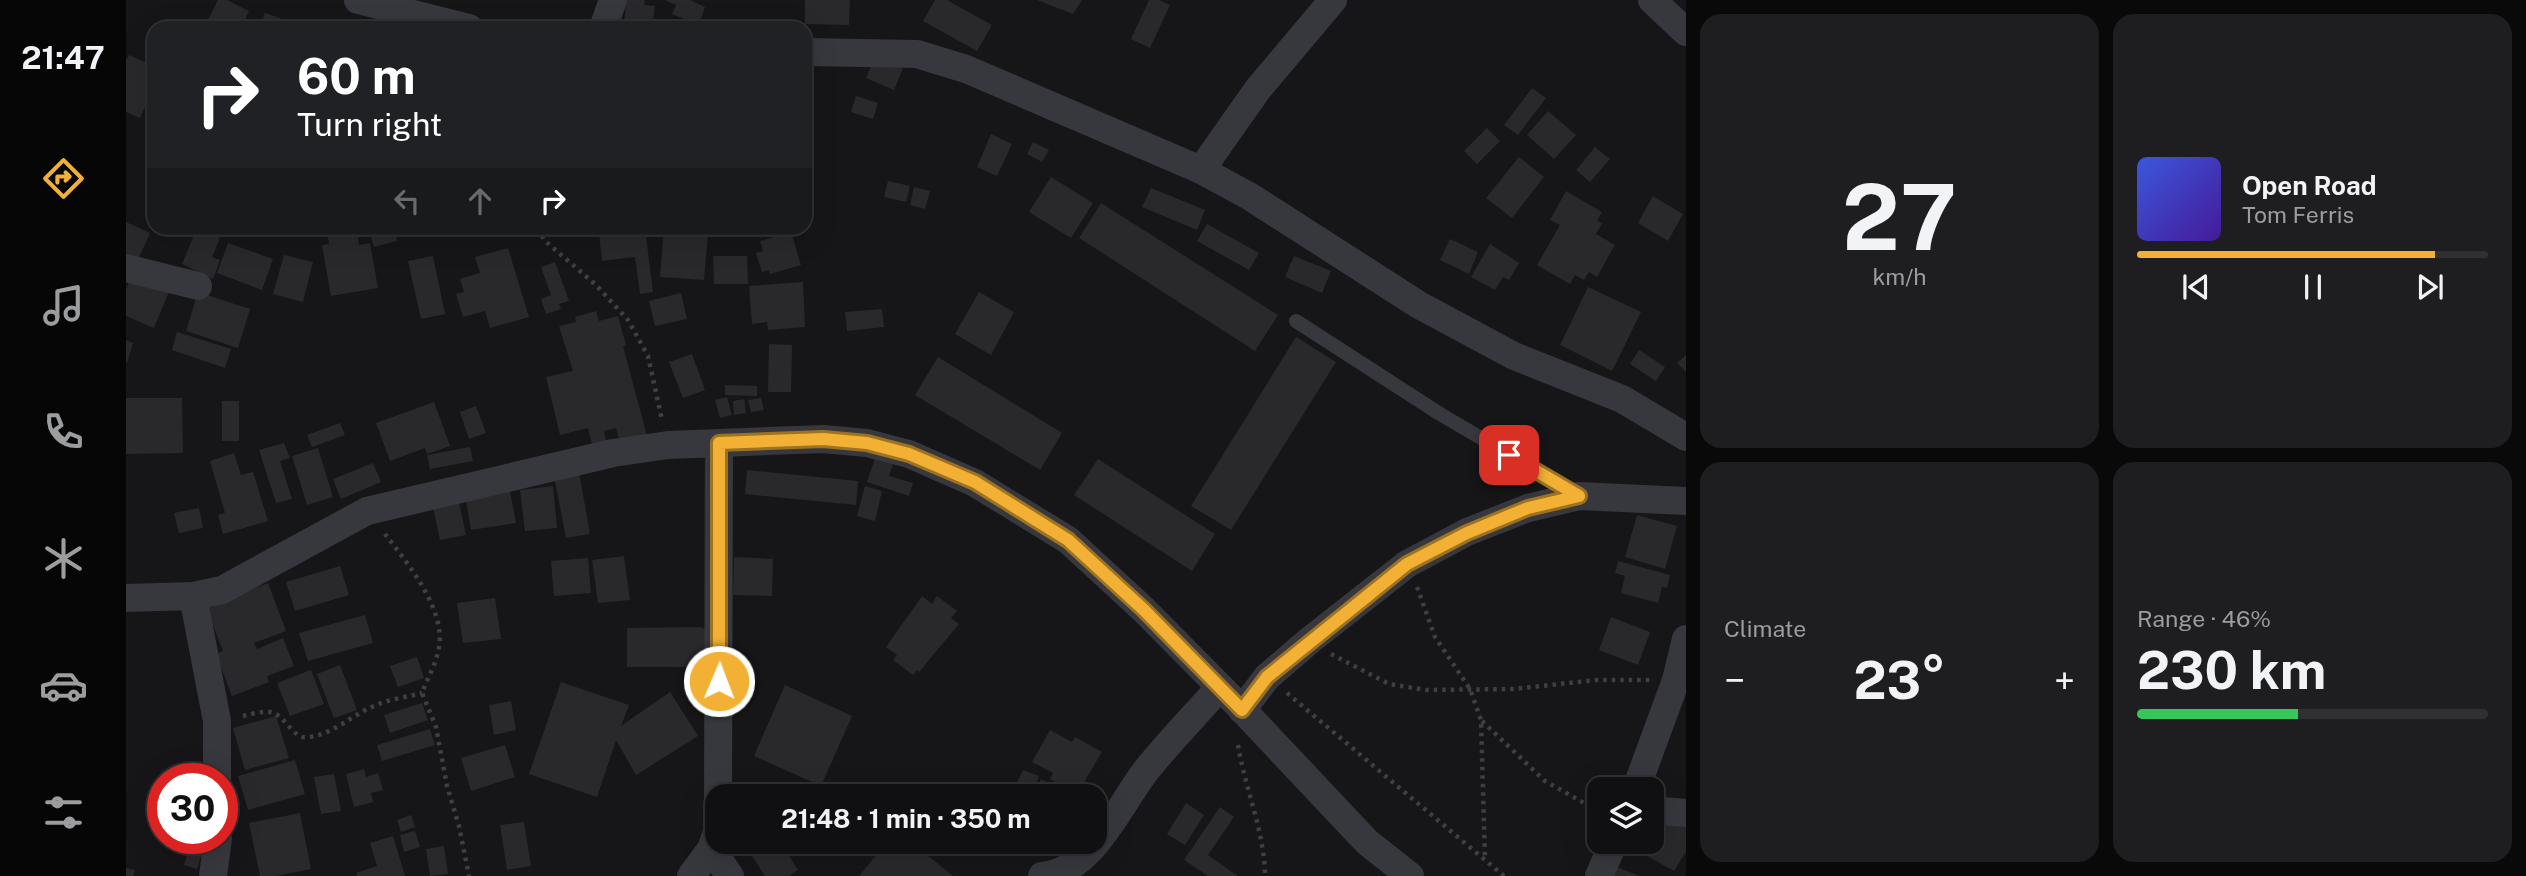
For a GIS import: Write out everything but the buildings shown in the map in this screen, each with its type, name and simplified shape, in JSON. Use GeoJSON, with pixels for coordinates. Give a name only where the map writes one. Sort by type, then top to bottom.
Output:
{"type":"FeatureCollection","features":[{"type":"Feature","properties":{"kind":"street"},"geometry":{"type":"LineString","coordinates":[[358,0],[441,21]]}},
{"type":"Feature","properties":{"kind":"street"},"geometry":{"type":"LineString","coordinates":[[606,21],[613,0]]}},
{"type":"Feature","properties":{"kind":"street"},"geometry":{"type":"LineString","coordinates":[[1200,170],[1258,89],[1334,0]]}},
{"type":"Feature","properties":{"kind":"street"},"geometry":{"type":"LineString","coordinates":[[1652,0],[1686,32]]}},
{"type":"Feature","properties":{"kind":"street"},"geometry":{"type":"LineString","coordinates":[[812,52],[917,54],[966,69],[1200,170],[1249,196],[1419,304],[1514,356],[1622,399],[1686,437]]}},
{"type":"Feature","properties":{"kind":"street"},"geometry":{"type":"LineString","coordinates":[[126,268],[198,286]]}},
{"type":"Feature","properties":{"kind":"street"},"geometry":{"type":"LineString","coordinates":[[126,598],[193,596],[222,590],[367,511],[587,459],[668,445],[823,439],[867,443],[909,454],[975,482],[1068,540],[1144,610],[1367,842],[1409,876]]}},
{"type":"Feature","properties":{"kind":"street"},"geometry":{"type":"LineString","coordinates":[[718,784],[719,443]]}},
{"type":"Feature","properties":{"kind":"street"},"geometry":{"type":"LineString","coordinates":[[1042,876],[1055,875],[1076,863],[1101,838],[1126,797],[1149,767],[1233,700],[1267,677],[1407,564],[1467,533],[1516,513],[1579,496],[1686,500]]}},
{"type":"Feature","properties":{"kind":"street"},"geometry":{"type":"LineString","coordinates":[[193,596],[217,721],[217,763]]}},
{"type":"Feature","properties":{"kind":"street"},"geometry":{"type":"LineString","coordinates":[[1640,777],[1676,680],[1686,639]]}},
{"type":"Feature","properties":{"kind":"street"},"geometry":{"type":"LineString","coordinates":[[1664,811],[1686,813]]}},
{"type":"Feature","properties":{"kind":"street"},"geometry":{"type":"LineString","coordinates":[[691,876],[705,853]]}},
{"type":"Feature","properties":{"kind":"street"},"geometry":{"type":"LineString","coordinates":[[213,876],[216,854]]}},
{"type":"Feature","properties":{"kind":"street"},"geometry":{"type":"LineString","coordinates":[[720,854],[730,876]]}},
{"type":"Feature","properties":{"kind":"street"},"geometry":{"type":"LineString","coordinates":[[1599,876],[1609,854]]}},
{"type":"Feature","properties":{"kind":"lane"},"geometry":{"type":"LineString","coordinates":[[1296,321],[1440,414],[1579,496]]}},
{"type":"Feature","properties":{"kind":"path"},"geometry":{"type":"LineString","coordinates":[[542,235],[596,285],[628,320],[648,356],[668,445]]}},
{"type":"Feature","properties":{"kind":"path"},"geometry":{"type":"LineString","coordinates":[[367,511],[404,559],[426,593],[437,617],[440,635],[438,652],[422,693],[436,727],[469,876]]}},
{"type":"Feature","properties":{"kind":"path"},"geometry":{"type":"LineString","coordinates":[[1407,564],[1435,637],[1470,689],[1481,720],[1485,858]]}},
{"type":"Feature","properties":{"kind":"path"},"geometry":{"type":"LineString","coordinates":[[1309,641],[1389,684],[1426,690],[1514,689],[1596,680],[1676,680]]}},
{"type":"Feature","properties":{"kind":"path"},"geometry":{"type":"LineString","coordinates":[[1267,677],[1504,876]]}},
{"type":"Feature","properties":{"kind":"path"},"geometry":{"type":"LineString","coordinates":[[217,721],[273,713],[281,717],[294,732],[310,738],[339,727],[374,706],[422,693]]}},
{"type":"Feature","properties":{"kind":"path"},"geometry":{"type":"LineString","coordinates":[[1233,700],[1244,778],[1265,858],[1265,876]]}},
{"type":"Feature","properties":{"kind":"path"},"geometry":{"type":"LineString","coordinates":[[1481,720],[1545,781],[1587,805]]}},
{"type":"Feature","properties":{"kind":"route"},"geometry":{"type":"LineString","coordinates":[[719,681],[719,443],[823,439],[867,443],[909,454],[975,482],[1068,540],[1144,610],[1242,710],[1267,677],[1407,564],[1467,533],[1528,508],[1579,496],[1509,455]]}}]}
